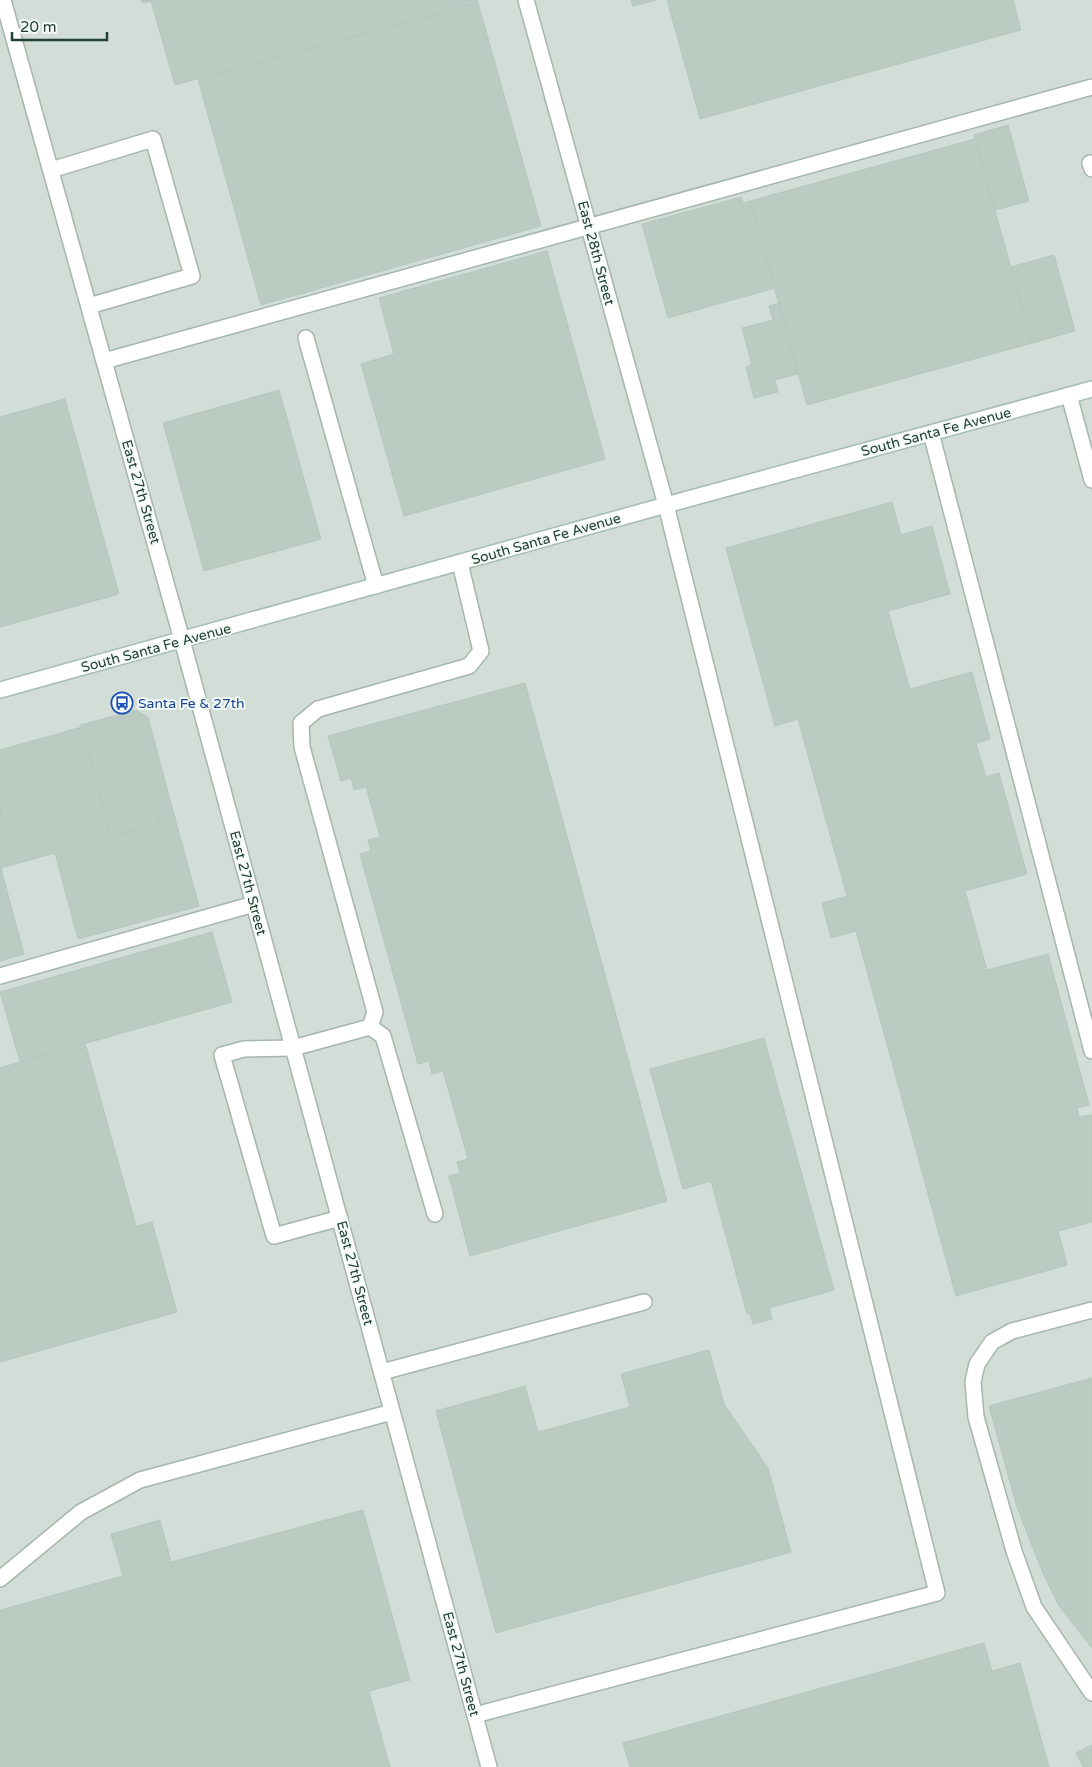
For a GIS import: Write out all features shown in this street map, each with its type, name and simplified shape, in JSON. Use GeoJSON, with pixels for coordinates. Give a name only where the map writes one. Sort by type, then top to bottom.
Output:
{"type":"FeatureCollection","features":[{"type":"Feature","properties":{"kind":"street","name":"East 27th Street"},"geometry":{"type":"LineString","coordinates":[[3,0],[182,640],[488,1767]]}},
{"type":"Feature","properties":{"kind":"street","name":"East 28th Street"},"geometry":{"type":"LineString","coordinates":[[475,1715],[937,1593],[666,505],[526,0]]}},
{"type":"Feature","properties":{"kind":"street"},"geometry":{"type":"LineString","coordinates":[[104,361],[1092,87]]}},
{"type":"Feature","properties":{"kind":"street"},"geometry":{"type":"LineString","coordinates":[[51,170],[153,139],[192,276],[89,306]]}},
{"type":"Feature","properties":{"kind":"street"},"geometry":{"type":"LineString","coordinates":[[306,338],[376,586]]}},
{"type":"Feature","properties":{"kind":"street","name":"South Santa Fe Avenue"},"geometry":{"type":"LineString","coordinates":[[0,690],[1092,389]]}},
{"type":"Feature","properties":{"kind":"street"},"geometry":{"type":"LineString","coordinates":[[1069,395],[1092,480]]}},
{"type":"Feature","properties":{"kind":"street"},"geometry":{"type":"LineString","coordinates":[[931,433],[1092,1051]]}},
{"type":"Feature","properties":{"kind":"street"},"geometry":{"type":"LineString","coordinates":[[370,1027],[375,1012],[302,747],[301,723],[318,709],[469,666],[481,651],[460,563]]}},
{"type":"Feature","properties":{"kind":"street"},"geometry":{"type":"LineString","coordinates":[[0,976],[254,904]]}},
{"type":"Feature","properties":{"kind":"street"},"geometry":{"type":"LineString","coordinates":[[340,1218],[274,1236],[222,1055],[244,1049],[292,1048],[370,1027],[383,1036],[435,1214]]}},
{"type":"Feature","properties":{"kind":"street"},"geometry":{"type":"LineString","coordinates":[[382,1372],[644,1302]]}},
{"type":"Feature","properties":{"kind":"street"},"geometry":{"type":"LineString","coordinates":[[1092,1310],[1012,1331],[992,1342],[977,1364],[973,1382],[976,1417],[1014,1551],[1034,1607],[1092,1694]]}},
{"type":"Feature","properties":{"kind":"street"},"geometry":{"type":"LineString","coordinates":[[0,1579],[81,1512],[140,1480],[392,1412]]}},
{"type":"Feature","properties":{"kind":"shaded area"},"geometry":{"type":"Polygon","coordinates":[[[0,0],[1092,0],[1092,1767],[0,1767],[0,0]]]}},
{"type":"Feature","properties":{"kind":"building"},"geometry":{"type":"Polygon","coordinates":[[[141,0],[477,0],[478,3],[175,85],[151,1],[142,3],[141,0]]]}},
{"type":"Feature","properties":{"kind":"building"},"geometry":{"type":"Polygon","coordinates":[[[631,0],[656,0],[633,6],[631,0]]]}},
{"type":"Feature","properties":{"kind":"building"},"geometry":{"type":"Polygon","coordinates":[[[667,0],[1013,0],[1021,30],[700,119],[667,0]]]}},
{"type":"Feature","properties":{"kind":"building"},"geometry":{"type":"Polygon","coordinates":[[[478,3],[541,226],[261,305],[198,79],[478,3]]]}},
{"type":"Feature","properties":{"kind":"building"},"geometry":{"type":"Polygon","coordinates":[[[1008,125],[1029,201],[995,210],[974,135],[1008,125]]]}},
{"type":"Feature","properties":{"kind":"building"},"geometry":{"type":"Polygon","coordinates":[[[975,139],[1032,343],[807,405],[750,201],[975,139]]]}},
{"type":"Feature","properties":{"kind":"building"},"geometry":{"type":"Polygon","coordinates":[[[741,197],[743,203],[750,201],[775,288],[668,318],[642,224],[741,197]]]}},
{"type":"Feature","properties":{"kind":"building"},"geometry":{"type":"Polygon","coordinates":[[[547,251],[605,459],[404,516],[361,364],[394,354],[379,298],[547,251]]]}},
{"type":"Feature","properties":{"kind":"building"},"geometry":{"type":"Polygon","coordinates":[[[1054,255],[1075,331],[1032,343],[1011,267],[1054,255]]]}},
{"type":"Feature","properties":{"kind":"building"},"geometry":{"type":"Polygon","coordinates":[[[779,303],[798,374],[775,380],[778,392],[754,398],[746,367],[752,365],[742,328],[773,320],[769,306],[779,303]]]}},
{"type":"Feature","properties":{"kind":"building"},"geometry":{"type":"Polygon","coordinates":[[[279,390],[321,539],[204,571],[163,423],[279,390]]]}},
{"type":"Feature","properties":{"kind":"building"},"geometry":{"type":"Polygon","coordinates":[[[65,399],[119,594],[0,627],[0,417],[65,399]]]}},
{"type":"Feature","properties":{"kind":"building"},"geometry":{"type":"Polygon","coordinates":[[[892,502],[901,535],[932,526],[950,594],[888,611],[910,689],[972,672],[990,739],[976,743],[986,777],[999,773],[1027,874],[965,891],[987,970],[1048,954],[1089,1105],[1077,1108],[1079,1117],[1092,1115],[1092,1222],[1058,1231],[1067,1265],[956,1296],[856,931],[831,938],[822,903],[847,896],[798,719],[775,726],[726,548],[892,502]]]}},
{"type":"Feature","properties":{"kind":"building"},"geometry":{"type":"Polygon","coordinates":[[[525,683],[667,1201],[470,1256],[449,1176],[460,1173],[457,1162],[468,1159],[443,1071],[432,1074],[429,1061],[418,1064],[360,854],[371,851],[368,840],[380,837],[366,787],[354,790],[351,778],[341,781],[328,736],[525,683]]]}},
{"type":"Feature","properties":{"kind":"building"},"geometry":{"type":"Polygon","coordinates":[[[136,710],[148,717],[173,811],[158,815],[160,823],[111,837],[81,725],[136,710]]]}},
{"type":"Feature","properties":{"kind":"building"},"geometry":{"type":"Polygon","coordinates":[[[82,727],[111,837],[160,823],[158,815],[173,811],[199,906],[78,939],[55,853],[1,868],[0,750],[82,727]]]}},
{"type":"Feature","properties":{"kind":"building"},"geometry":{"type":"Polygon","coordinates":[[[0,865],[24,954],[0,961],[0,865]]]}},
{"type":"Feature","properties":{"kind":"building"},"geometry":{"type":"Polygon","coordinates":[[[212,932],[232,1002],[20,1062],[0,992],[212,932]]]}},
{"type":"Feature","properties":{"kind":"building"},"geometry":{"type":"Polygon","coordinates":[[[764,1038],[834,1290],[769,1308],[772,1319],[753,1324],[750,1313],[747,1314],[711,1181],[683,1189],[650,1069],[764,1038]]]}},
{"type":"Feature","properties":{"kind":"building"},"geometry":{"type":"Polygon","coordinates":[[[85,1043],[136,1226],[152,1222],[177,1312],[0,1362],[0,1068],[85,1043]]]}},
{"type":"Feature","properties":{"kind":"building"},"geometry":{"type":"Polygon","coordinates":[[[709,1350],[724,1404],[768,1468],[791,1552],[496,1633],[436,1411],[525,1386],[538,1432],[630,1407],[621,1374],[709,1350]]]}},
{"type":"Feature","properties":{"kind":"building"},"geometry":{"type":"Polygon","coordinates":[[[1092,1378],[1092,1648],[1059,1606],[1042,1571],[1017,1507],[989,1406],[1092,1378]]]}},
{"type":"Feature","properties":{"kind":"building"},"geometry":{"type":"Polygon","coordinates":[[[363,1510],[410,1680],[369,1691],[390,1767],[0,1767],[0,1610],[123,1576],[111,1534],[160,1520],[171,1562],[363,1510]]]}},
{"type":"Feature","properties":{"kind":"building"},"geometry":{"type":"Polygon","coordinates":[[[984,1643],[992,1671],[1020,1663],[1049,1767],[630,1767],[623,1743],[984,1643]]]}},
{"type":"Feature","properties":{"kind":"building"},"geometry":{"type":"Polygon","coordinates":[[[1092,1745],[1092,1767],[1083,1767],[1076,1753],[1092,1745]]]}},
{"type":"Feature","properties":{"kind":"place","name":"Santa Fe & 27th"},"geometry":{"type":"Point","coordinates":[122,703]}}]}
